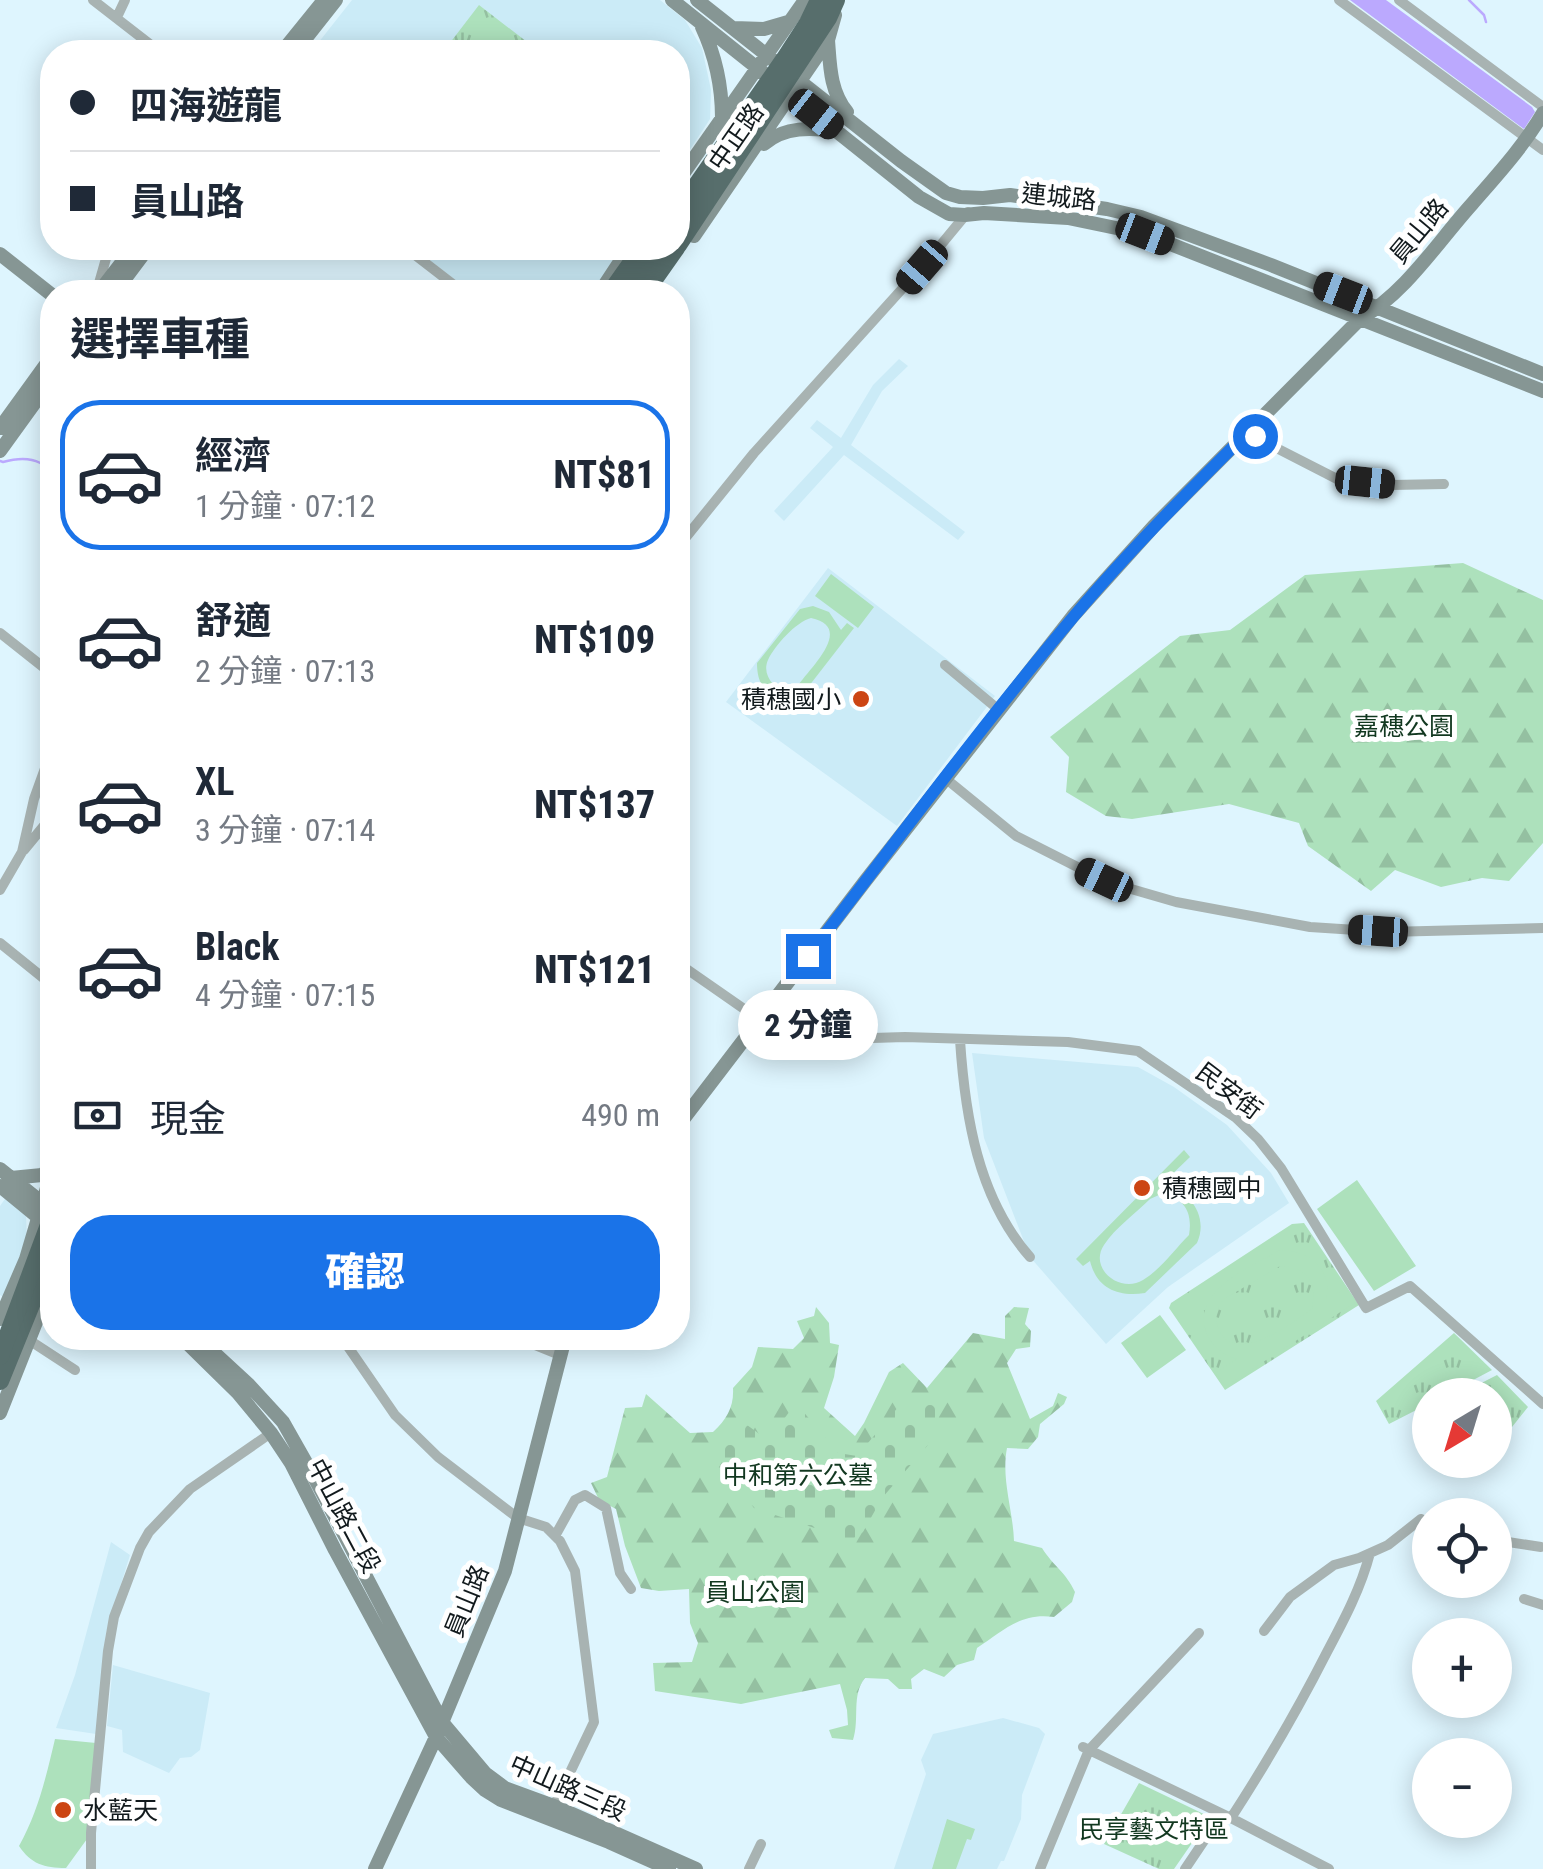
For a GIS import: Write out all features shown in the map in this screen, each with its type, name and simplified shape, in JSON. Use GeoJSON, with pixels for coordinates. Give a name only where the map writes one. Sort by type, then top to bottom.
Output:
{"type":"FeatureCollection","features":[{"type":"Feature","properties":{"kind":"highway"},"geometry":{"type":"LineString","coordinates":[[690,178],[807,0]]}},
{"type":"Feature","properties":{"kind":"highway"},"geometry":{"type":"LineString","coordinates":[[690,199],[804,42],[829,0]]}},
{"type":"Feature","properties":{"kind":"highway"},"geometry":{"type":"LineString","coordinates":[[690,198],[808,24],[829,0]]}},
{"type":"Feature","properties":{"kind":"highway"},"geometry":{"type":"LineString","coordinates":[[690,216],[794,64],[829,0]]}},
{"type":"Feature","properties":{"kind":"highway"},"geometry":{"type":"LineString","coordinates":[[690,226],[828,18],[829,0]]}},
{"type":"Feature","properties":{"kind":"highway"},"geometry":{"type":"LineString","coordinates":[[0,1356],[40,1233]]}},
{"type":"Feature","properties":{"kind":"highway"},"geometry":{"type":"LineString","coordinates":[[0,1381],[40,1283]]}},
{"type":"Feature","properties":{"kind":"main road"},"geometry":{"type":"LineString","coordinates":[[292,40],[324,0]]}},
{"type":"Feature","properties":{"kind":"main road"},"geometry":{"type":"LineString","coordinates":[[304,40],[336,0]]}},
{"type":"Feature","properties":{"kind":"main road","name":"連城路"},"geometry":{"type":"LineString","coordinates":[[672,0],[919,197],[949,214],[1068,218],[1127,229],[1543,391]]}},
{"type":"Feature","properties":{"kind":"main road","name":"連城路"},"geometry":{"type":"LineString","coordinates":[[697,0],[946,193],[983,198],[1010,195],[1141,217],[1380,307],[1543,374]]}},
{"type":"Feature","properties":{"kind":"main road"},"geometry":{"type":"LineString","coordinates":[[771,57],[807,0]]}},
{"type":"Feature","properties":{"kind":"main road","name":"中正路"},"geometry":{"type":"LineString","coordinates":[[690,164],[762,71],[788,22],[807,0]]}},
{"type":"Feature","properties":{"kind":"main road","name":"中正路"},"geometry":{"type":"LineString","coordinates":[[690,242],[771,125],[797,76],[828,40],[829,0]]}},
{"type":"Feature","properties":{"kind":"main road"},"geometry":{"type":"LineString","coordinates":[[700,22],[716,62],[722,118]]}},
{"type":"Feature","properties":{"kind":"main road"},"geometry":{"type":"LineString","coordinates":[[733,28],[764,28],[788,22]]}},
{"type":"Feature","properties":{"kind":"main road"},"geometry":{"type":"LineString","coordinates":[[828,40],[834,89],[840,104],[857,124]]}},
{"type":"Feature","properties":{"kind":"main road","name":"員山路"},"geometry":{"type":"LineString","coordinates":[[690,1110],[1073,616],[1140,540],[1360,319],[1380,307],[1420,266],[1529,137],[1543,111]]}},
{"type":"Feature","properties":{"kind":"main road"},"geometry":{"type":"LineString","coordinates":[[748,158],[770,138],[786,132],[807,128],[837,130]]}},
{"type":"Feature","properties":{"kind":"main road"},"geometry":{"type":"LineString","coordinates":[[0,254],[40,286]]}},
{"type":"Feature","properties":{"kind":"main road"},"geometry":{"type":"LineString","coordinates":[[108,280],[123,260]]}},
{"type":"Feature","properties":{"kind":"main road"},"geometry":{"type":"LineString","coordinates":[[0,428],[40,373]]}},
{"type":"Feature","properties":{"kind":"main road"},"geometry":{"type":"LineString","coordinates":[[0,451],[40,395]]}},
{"type":"Feature","properties":{"kind":"main road"},"geometry":{"type":"LineString","coordinates":[[4,1178],[40,1176]]}},
{"type":"Feature","properties":{"kind":"main road"},"geometry":{"type":"LineString","coordinates":[[4,1178],[40,1206]]}},
{"type":"Feature","properties":{"kind":"main road"},"geometry":{"type":"LineString","coordinates":[[0,1319],[40,1228]]}},
{"type":"Feature","properties":{"kind":"main road"},"geometry":{"type":"LineString","coordinates":[[26,1260],[40,1244]]}},
{"type":"Feature","properties":{"kind":"main road"},"geometry":{"type":"LineString","coordinates":[[0,1413],[40,1314]]}},
{"type":"Feature","properties":{"kind":"main road","name":"中山路二段"},"geometry":{"type":"LineString","coordinates":[[194,1350],[238,1394],[291,1463],[436,1737]]}},
{"type":"Feature","properties":{"kind":"main road","name":"中山路二段"},"geometry":{"type":"LineString","coordinates":[[211,1350],[283,1422],[442,1722]]}},
{"type":"Feature","properties":{"kind":"main road","name":"員山路"},"geometry":{"type":"LineString","coordinates":[[375,1869],[436,1737],[504,1571],[561,1350]]}},
{"type":"Feature","properties":{"kind":"main road","name":"中山路三段"},"geometry":{"type":"LineString","coordinates":[[442,1722],[484,1774],[505,1788],[696,1869]]}},
{"type":"Feature","properties":{"kind":"main road","name":"中山路三段"},"geometry":{"type":"LineString","coordinates":[[436,1737],[471,1777],[501,1800],[669,1869]]}},
{"type":"Feature","properties":{"kind":"street"},"geometry":{"type":"LineString","coordinates":[[93,0],[145,40]]}},
{"type":"Feature","properties":{"kind":"street"},"geometry":{"type":"LineString","coordinates":[[116,17],[125,0]]}},
{"type":"Feature","properties":{"kind":"street"},"geometry":{"type":"LineString","coordinates":[[1339,0],[1543,150]]}},
{"type":"Feature","properties":{"kind":"street"},"geometry":{"type":"LineString","coordinates":[[1400,0],[1543,111]]}},
{"type":"Feature","properties":{"kind":"street"},"geometry":{"type":"LineString","coordinates":[[690,532],[754,453],[983,198]]}},
{"type":"Feature","properties":{"kind":"street"},"geometry":{"type":"LineString","coordinates":[[422,260],[447,280]]}},
{"type":"Feature","properties":{"kind":"street"},"geometry":{"type":"LineString","coordinates":[[1247,433],[1337,479],[1392,485],[1444,484]]}},
{"type":"Feature","properties":{"kind":"street"},"geometry":{"type":"LineString","coordinates":[[0,633],[40,665]]}},
{"type":"Feature","properties":{"kind":"street"},"geometry":{"type":"LineString","coordinates":[[946,665],[999,710]]}},
{"type":"Feature","properties":{"kind":"street"},"geometry":{"type":"LineString","coordinates":[[945,778],[1016,836],[1107,882],[1176,902],[1327,928],[1387,932],[1543,928]]}},
{"type":"Feature","properties":{"kind":"street"},"geometry":{"type":"LineString","coordinates":[[0,890],[22,852],[40,782]]}},
{"type":"Feature","properties":{"kind":"street"},"geometry":{"type":"LineString","coordinates":[[0,879],[40,830]]}},
{"type":"Feature","properties":{"kind":"street"},"geometry":{"type":"LineString","coordinates":[[0,943],[40,975]]}},
{"type":"Feature","properties":{"kind":"street","name":"民安街"},"geometry":{"type":"LineString","coordinates":[[690,971],[760,1020],[808,1040],[1068,1042],[1138,1052],[1152,1058],[1258,1138],[1281,1168],[1366,1308],[1410,1286],[1543,1404]]}},
{"type":"Feature","properties":{"kind":"street"},"geometry":{"type":"LineString","coordinates":[[960,1040],[964,1095],[978,1161],[1008,1230],[1030,1257]]}},
{"type":"Feature","properties":{"kind":"street"},"geometry":{"type":"LineString","coordinates":[[29,1340],[40,1347]]}},
{"type":"Feature","properties":{"kind":"street"},"geometry":{"type":"LineString","coordinates":[[44,1350],[75,1370]]}},
{"type":"Feature","properties":{"kind":"street"},"geometry":{"type":"LineString","coordinates":[[350,1350],[395,1415],[438,1456],[518,1518],[546,1526],[560,1542],[575,1571],[594,1722],[554,1806]]}},
{"type":"Feature","properties":{"kind":"street"},"geometry":{"type":"LineString","coordinates":[[548,1350],[560,1355]]}},
{"type":"Feature","properties":{"kind":"street"},"geometry":{"type":"LineString","coordinates":[[90,1869],[108,1651],[114,1617],[140,1548],[149,1532],[190,1489],[271,1433]]}},
{"type":"Feature","properties":{"kind":"street"},"geometry":{"type":"LineString","coordinates":[[555,1536],[574,1500],[585,1495],[593,1498],[606,1508],[620,1573],[631,1589]]}},
{"type":"Feature","properties":{"kind":"street"},"geometry":{"type":"LineString","coordinates":[[1264,1632],[1290,1597],[1334,1565],[1388,1545],[1412,1526]]}},
{"type":"Feature","properties":{"kind":"street"},"geometry":{"type":"LineString","coordinates":[[1512,1543],[1541,1547]]}},
{"type":"Feature","properties":{"kind":"street"},"geometry":{"type":"LineString","coordinates":[[1185,1869],[1258,1776],[1352,1604],[1370,1553]]}},
{"type":"Feature","properties":{"kind":"street"},"geometry":{"type":"LineString","coordinates":[[1524,1599],[1543,1605]]}},
{"type":"Feature","properties":{"kind":"street"},"geometry":{"type":"LineString","coordinates":[[1040,1869],[1086,1748],[1199,1633]]}},
{"type":"Feature","properties":{"kind":"street"},"geometry":{"type":"LineString","coordinates":[[1086,1748],[1329,1869]]}},
{"type":"Feature","properties":{"kind":"street"},"geometry":{"type":"LineString","coordinates":[[749,1869],[761,1844]]}},
{"type":"Feature","properties":{"kind":"street"},"geometry":{"type":"LineString","coordinates":[[1302,1869],[1310,1859]]}},
{"type":"Feature","properties":{"kind":"shaded area"},"geometry":{"type":"Polygon","coordinates":[[[352,0],[660,0],[685,20],[702,48],[711,90],[710,119],[690,150],[690,40],[320,40],[352,0]]]}},
{"type":"Feature","properties":{"kind":"shaded area"},"geometry":{"type":"Polygon","coordinates":[[[1350,0],[1386,0],[1532,107],[1535,112],[1524,129],[1350,0]]]}},
{"type":"Feature","properties":{"kind":"shaded area"},"geometry":{"type":"Polygon","coordinates":[[[430,260],[617,260],[602,280],[455,280],[430,260]]]}},
{"type":"Feature","properties":{"kind":"shaded area"},"geometry":{"type":"Polygon","coordinates":[[[899,359],[908,366],[882,391],[851,445],[965,532],[958,540],[844,455],[784,521],[774,511],[833,447],[810,428],[817,420],[841,438],[873,385],[899,359]]]}},
{"type":"Feature","properties":{"kind":"shaded area","name":"積穗國小"},"geometry":{"type":"Polygon","coordinates":[[[828,568],[995,696],[897,826],[726,702],[828,568]]]}},
{"type":"Feature","properties":{"kind":"shaded area","name":"積穗國中"},"geometry":{"type":"Polygon","coordinates":[[[972,1053],[1138,1067],[1227,1125],[1271,1173],[1289,1203],[1168,1287],[1106,1344],[1030,1257],[984,1138],[972,1053]]]}},
{"type":"Feature","properties":{"kind":"shaded area"},"geometry":{"type":"Polygon","coordinates":[[[7,1196],[26,1214],[27,1243],[3,1297],[0,1206],[7,1196]]]}},
{"type":"Feature","properties":{"kind":"shaded area"},"geometry":{"type":"Polygon","coordinates":[[[111,1542],[130,1555],[106,1633],[96,1734],[56,1728],[75,1675],[111,1542]]]}},
{"type":"Feature","properties":{"kind":"shaded area"},"geometry":{"type":"Polygon","coordinates":[[[113,1665],[210,1693],[200,1750],[191,1757],[180,1758],[169,1773],[123,1752],[122,1730],[107,1726],[113,1665]]]}},
{"type":"Feature","properties":{"kind":"shaded area"},"geometry":{"type":"Polygon","coordinates":[[[1003,1718],[1039,1728],[1045,1734],[1022,1795],[1021,1819],[1004,1861],[997,1869],[894,1869],[926,1774],[921,1760],[933,1734],[1003,1718]]]}},
{"type":"Feature","properties":{"kind":"green space"},"geometry":{"type":"Polygon","coordinates":[[[479,5],[524,40],[452,40],[479,5]]]}},
{"type":"Feature","properties":{"kind":"green space","name":"嘉穗公園"},"geometry":{"type":"Polygon","coordinates":[[[1463,563],[1543,600],[1543,843],[1509,881],[1482,878],[1441,887],[1395,870],[1371,891],[1308,846],[1299,823],[1229,804],[1132,819],[1106,816],[1066,792],[1069,757],[1050,737],[1180,636],[1230,630],[1305,575],[1463,563]]]}},
{"type":"Feature","properties":{"kind":"green space"},"geometry":{"type":"Polygon","coordinates":[[[831,574],[874,607],[858,628],[815,596],[831,574]]]}},
{"type":"Feature","properties":{"kind":"green space"},"geometry":{"type":"Polygon","coordinates":[[[813,606],[829,612],[841,630],[847,623],[854,628],[788,713],[780,707],[786,699],[773,695],[761,683],[757,663],[800,609],[813,606]],[[805,620],[781,641],[767,663],[773,684],[799,684],[830,638],[823,623],[805,620]]]}},
{"type":"Feature","properties":{"kind":"green space"},"geometry":{"type":"Polygon","coordinates":[[[1184,1150],[1190,1157],[1163,1183],[1181,1192],[1195,1206],[1201,1223],[1197,1243],[1145,1293],[1126,1294],[1110,1289],[1093,1271],[1090,1261],[1083,1266],[1076,1259],[1184,1150]],[[1168,1196],[1150,1199],[1104,1245],[1100,1263],[1109,1277],[1125,1284],[1143,1280],[1189,1235],[1188,1212],[1181,1202],[1168,1196]]]}},
{"type":"Feature","properties":{"kind":"green space"},"geometry":{"type":"Polygon","coordinates":[[[1357,1180],[1416,1266],[1374,1291],[1317,1209],[1357,1180]]]}},
{"type":"Feature","properties":{"kind":"green space"},"geometry":{"type":"Polygon","coordinates":[[[1304,1223],[1359,1305],[1225,1390],[1169,1308],[1171,1303],[1292,1224],[1304,1223]]]}},
{"type":"Feature","properties":{"kind":"green space"},"geometry":{"type":"Polygon","coordinates":[[[1280,1250],[1301,1254],[1317,1264],[1326,1279],[1326,1300],[1346,1288],[1356,1302],[1226,1386],[1216,1373],[1237,1359],[1219,1350],[1209,1339],[1204,1319],[1207,1305],[1226,1282],[1280,1250]],[[1280,1266],[1224,1299],[1217,1322],[1227,1340],[1238,1344],[1265,1338],[1312,1309],[1309,1278],[1280,1266]]]}},
{"type":"Feature","properties":{"kind":"green space","name":"員山公園"},"geometry":{"type":"Polygon","coordinates":[[[816,1307],[829,1323],[830,1343],[839,1345],[824,1408],[855,1436],[889,1372],[903,1363],[927,1388],[973,1333],[1005,1339],[1005,1316],[1014,1307],[1029,1308],[1025,1324],[1031,1331],[1030,1347],[1016,1349],[1007,1363],[1030,1419],[1053,1406],[1058,1393],[1067,1397],[1040,1424],[1038,1437],[1028,1449],[1007,1448],[1005,1471],[1014,1541],[1042,1548],[1075,1592],[1072,1602],[1054,1617],[1032,1617],[1013,1624],[977,1648],[974,1660],[957,1665],[944,1677],[924,1669],[911,1679],[912,1689],[899,1689],[888,1679],[865,1678],[858,1692],[853,1740],[832,1738],[829,1730],[848,1725],[840,1684],[741,1704],[655,1691],[653,1663],[692,1662],[698,1643],[690,1623],[689,1589],[641,1588],[616,1509],[599,1500],[591,1483],[607,1477],[625,1408],[642,1407],[646,1394],[690,1433],[713,1432],[729,1412],[733,1388],[752,1367],[758,1347],[793,1349],[804,1338],[797,1321],[814,1316],[816,1307]]]}},
{"type":"Feature","properties":{"kind":"green space"},"geometry":{"type":"Polygon","coordinates":[[[1160,1315],[1186,1350],[1147,1378],[1121,1343],[1160,1315]]]}},
{"type":"Feature","properties":{"kind":"green space"},"geometry":{"type":"Polygon","coordinates":[[[1454,1333],[1492,1370],[1477,1378],[1412,1378],[1412,1412],[1389,1424],[1376,1401],[1454,1333]]]}},
{"type":"Feature","properties":{"kind":"green space"},"geometry":{"type":"Polygon","coordinates":[[[1512,1390],[1528,1407],[1512,1427],[1512,1390]]]}},
{"type":"Feature","properties":{"kind":"green space","name":"中和第六公墓"},"geometry":{"type":"Polygon","coordinates":[[[905,1399],[937,1406],[940,1413],[928,1445],[882,1498],[863,1532],[851,1540],[754,1508],[727,1473],[716,1450],[747,1425],[768,1440],[796,1403],[838,1453],[857,1456],[905,1399]]]}},
{"type":"Feature","properties":{"kind":"green space","name":"水藍天"},"geometry":{"type":"Polygon","coordinates":[[[55,1739],[96,1743],[87,1839],[66,1868],[39,1864],[19,1846],[45,1781],[55,1739]]]}},
{"type":"Feature","properties":{"kind":"green space","name":"民享藝文特區"},"geometry":{"type":"Polygon","coordinates":[[[1139,1783],[1210,1817],[1174,1869],[1159,1869],[1104,1844],[1139,1783]]]}},
{"type":"Feature","properties":{"kind":"green space"},"geometry":{"type":"Polygon","coordinates":[[[947,1819],[975,1829],[956,1869],[932,1869],[947,1819]]]}},
{"type":"Feature","properties":{"kind":"waterway"},"geometry":{"type":"LineString","coordinates":[[1469,0],[1486,22]]}},
{"type":"Feature","properties":{"kind":"waterway"},"geometry":{"type":"LineString","coordinates":[[0,461],[40,463]]}},
{"type":"Feature","properties":{"kind":"place","name":"積穗國小"},"geometry":{"type":"Point","coordinates":[861,699]}},
{"type":"Feature","properties":{"kind":"place","name":"積穗國中"},"geometry":{"type":"Point","coordinates":[1142,1188]}},
{"type":"Feature","properties":{"kind":"place","name":"水藍天"},"geometry":{"type":"Point","coordinates":[63,1810]}},
{"type":"Feature","properties":{"kind":"route"},"geometry":{"type":"LineString","coordinates":[[808,956],[1073,616],[1226,453],[1247,433],[1255,436]]}}]}
